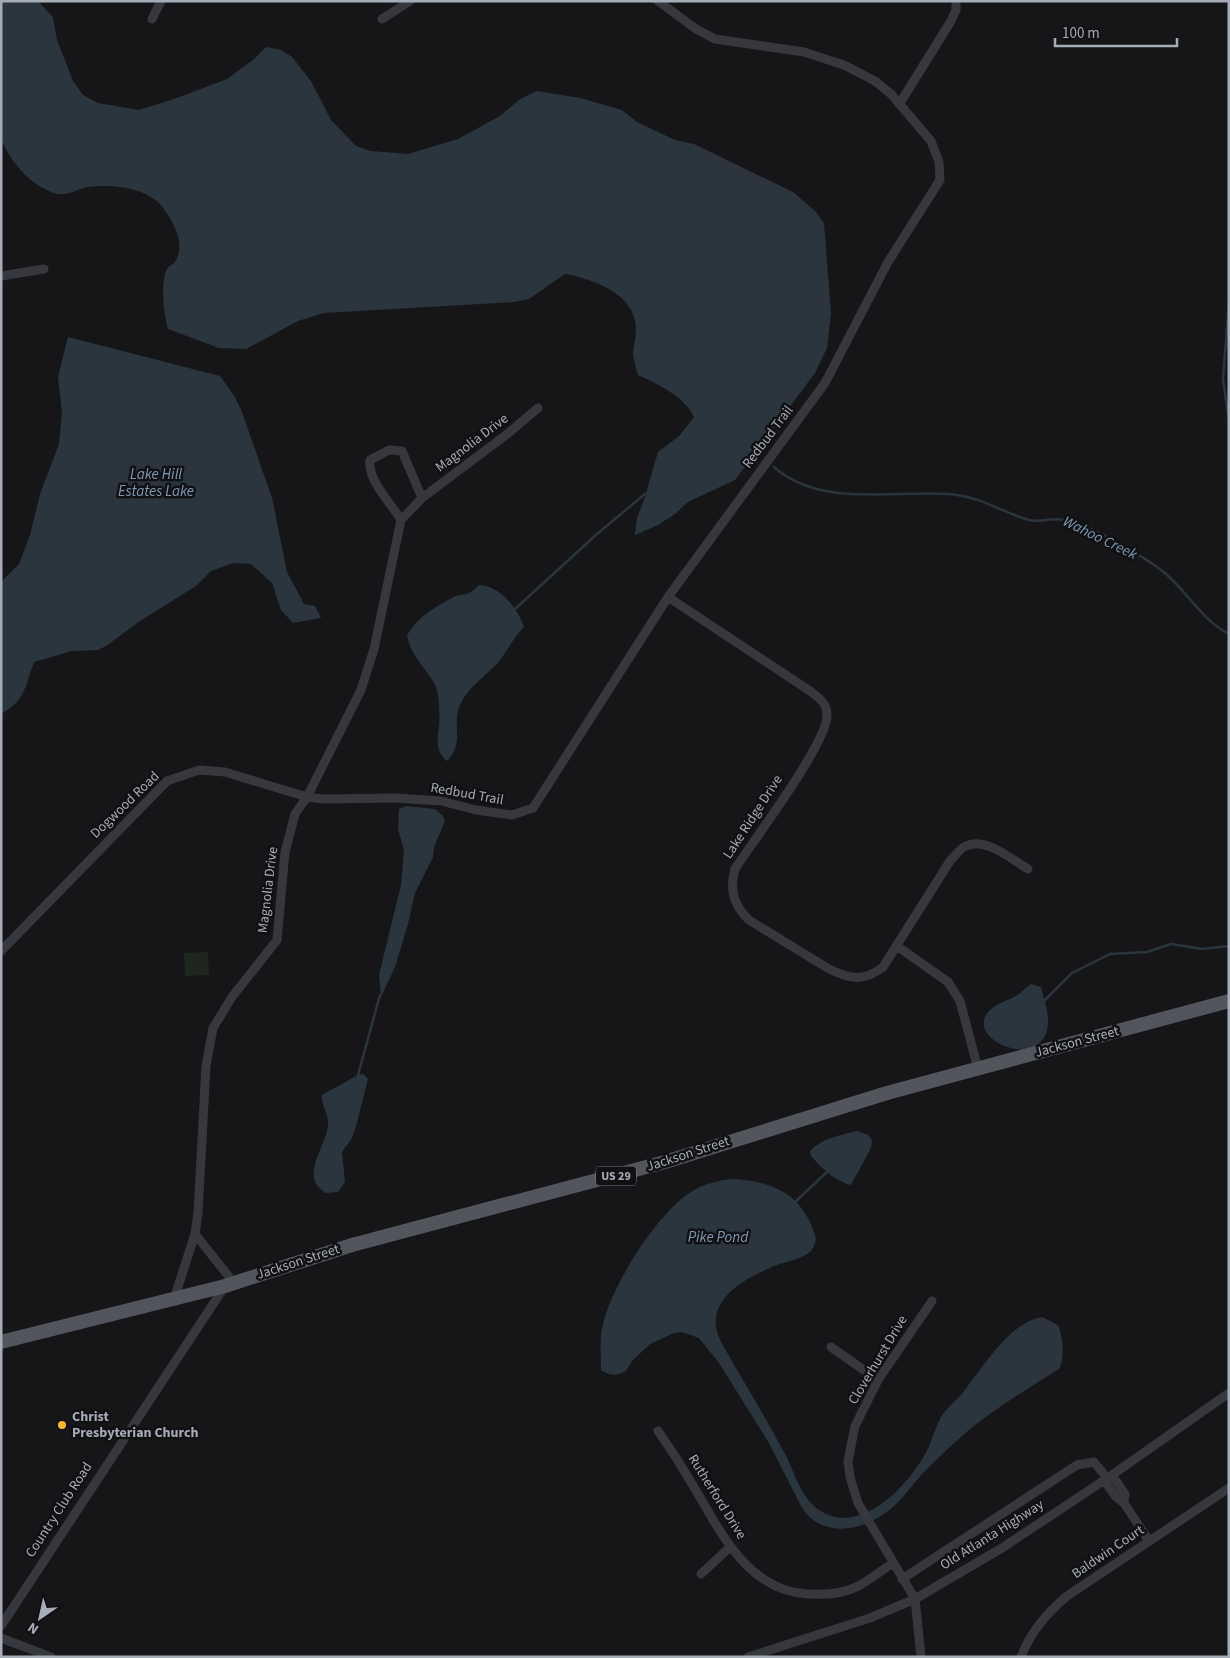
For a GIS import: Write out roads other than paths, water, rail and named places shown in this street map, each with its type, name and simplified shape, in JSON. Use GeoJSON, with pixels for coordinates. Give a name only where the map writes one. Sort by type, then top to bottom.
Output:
{"type":"FeatureCollection","features":[{"type":"Feature","properties":{"kind":"main road","name":"Jackson Street"},"geometry":{"type":"LineString","coordinates":[[1,1342],[230,1284],[352,1245],[665,1162],[823,1111],[1229,1001]]}},
{"type":"Feature","properties":{"kind":"street"},"geometry":{"type":"LineString","coordinates":[[152,19],[161,1]]}},
{"type":"Feature","properties":{"kind":"street"},"geometry":{"type":"LineString","coordinates":[[382,19],[410,1]]}},
{"type":"Feature","properties":{"kind":"street","name":"Redbud Trail"},"geometry":{"type":"LineString","coordinates":[[307,797],[323,799],[395,798],[441,801],[476,810],[512,815],[533,808],[668,597],[825,383],[888,262],[940,180],[938,162],[930,141],[900,103],[875,82],[844,65],[804,52],[715,39],[696,30],[658,1]]}},
{"type":"Feature","properties":{"kind":"street"},"geometry":{"type":"LineString","coordinates":[[900,103],[951,21],[956,10],[956,1]]}},
{"type":"Feature","properties":{"kind":"street"},"geometry":{"type":"LineString","coordinates":[[1,276],[44,269]]}},
{"type":"Feature","properties":{"kind":"street","name":"Magnolia Drive"},"geometry":{"type":"LineString","coordinates":[[174,1299],[195,1234],[208,1044],[213,1028],[221,1013],[277,940],[285,852],[295,814],[307,797],[362,690],[374,649],[401,520],[422,498],[506,435],[538,408]]}},
{"type":"Feature","properties":{"kind":"street"},"geometry":{"type":"LineString","coordinates":[[401,520],[379,487],[369,467],[370,460],[389,450],[402,451],[422,498]]}},
{"type":"Feature","properties":{"kind":"street","name":"Lake Ridge Drive"},"geometry":{"type":"LineString","coordinates":[[668,597],[810,692],[826,706],[828,716],[818,743],[735,869],[732,879],[732,890],[740,912],[749,920],[829,969],[852,977],[864,978],[873,975],[882,967],[950,861],[964,847],[977,844],[996,849],[1028,869]]}},
{"type":"Feature","properties":{"kind":"street","name":"Dogwood Road"},"geometry":{"type":"LineString","coordinates":[[1,951],[167,781],[199,770],[225,772],[307,797]]}},
{"type":"Feature","properties":{"kind":"street"},"geometry":{"type":"LineString","coordinates":[[897,946],[948,982],[960,1001],[978,1069]]}},
{"type":"Feature","properties":{"kind":"street"},"geometry":{"type":"LineString","coordinates":[[195,1234],[230,1284]]}},
{"type":"Feature","properties":{"kind":"street","name":"Country Club Road"},"geometry":{"type":"LineString","coordinates":[[1,1626],[230,1284]]}},
{"type":"Feature","properties":{"kind":"street","name":"Cloverhurst Drive"},"geometry":{"type":"LineString","coordinates":[[914,1599],[858,1504],[850,1477],[848,1461],[855,1426],[878,1380],[932,1301]]}},
{"type":"Feature","properties":{"kind":"street"},"geometry":{"type":"LineString","coordinates":[[830,1347],[878,1380]]}},
{"type":"Feature","properties":{"kind":"street","name":"Old Atlanta Highway"},"geometry":{"type":"LineString","coordinates":[[748,1657],[870,1618],[914,1599],[1002,1548],[1108,1478],[1229,1393]]}},
{"type":"Feature","properties":{"kind":"street","name":"Rutherford Drive"},"geometry":{"type":"LineString","coordinates":[[658,1431],[681,1464],[730,1547],[761,1578],[779,1588],[797,1594],[838,1593],[856,1587],[893,1563]]}},
{"type":"Feature","properties":{"kind":"street"},"geometry":{"type":"LineString","coordinates":[[902,1579],[1077,1465],[1094,1462],[1125,1494],[1124,1503],[1149,1541]]}},
{"type":"Feature","properties":{"kind":"street","name":"Baldwin Court"},"geometry":{"type":"LineString","coordinates":[[1022,1657],[1034,1630],[1050,1611],[1067,1596],[1229,1488]]}},
{"type":"Feature","properties":{"kind":"street"},"geometry":{"type":"LineString","coordinates":[[701,1574],[730,1547]]}},
{"type":"Feature","properties":{"kind":"street"},"geometry":{"type":"LineString","coordinates":[[914,1599],[920,1657]]}},
{"type":"Feature","properties":{"kind":"street"},"geometry":{"type":"LineString","coordinates":[[1,1638],[51,1657]]}},
{"type":"Feature","properties":{"kind":"water"},"geometry":{"type":"Polygon","coordinates":[[[1,1],[38,1],[53,17],[57,40],[73,81],[83,95],[98,103],[139,110],[227,79],[253,60],[266,47],[281,50],[292,57],[311,81],[331,120],[356,146],[371,151],[408,154],[458,139],[500,116],[520,99],[537,91],[580,98],[622,110],[637,122],[675,140],[694,144],[793,192],[816,212],[824,223],[831,313],[827,348],[815,373],[735,480],[688,502],[675,514],[658,525],[635,535],[637,518],[658,452],[679,436],[694,417],[678,397],[638,375],[633,355],[636,329],[634,317],[629,306],[621,298],[600,284],[565,274],[529,299],[514,302],[324,313],[298,321],[246,349],[219,348],[168,329],[164,308],[164,282],[168,267],[175,262],[178,255],[179,241],[175,227],[164,209],[149,196],[119,187],[87,187],[62,194],[49,191],[24,174],[6,150],[2,141],[1,129],[1,1]]]}},
{"type":"Feature","properties":{"kind":"water","name":"Lake Hill Estates Lake"},"geometry":{"type":"Polygon","coordinates":[[[68,337],[220,376],[235,397],[242,412],[272,498],[287,572],[304,604],[315,606],[321,618],[293,623],[281,610],[272,583],[251,564],[233,563],[211,571],[196,586],[98,650],[72,651],[34,662],[24,692],[9,709],[1,714],[1,582],[19,564],[30,535],[40,494],[59,444],[62,412],[58,377],[68,337]]]}},
{"type":"Feature","properties":{"kind":"water"},"geometry":{"type":"Polygon","coordinates":[[[479,585],[494,589],[507,599],[524,627],[497,664],[472,687],[461,703],[457,718],[456,747],[447,761],[438,749],[439,710],[436,687],[413,653],[407,636],[415,624],[433,609],[456,596],[467,594],[479,585]]]}},
{"type":"Feature","properties":{"kind":"water"},"geometry":{"type":"Polygon","coordinates":[[[406,806],[435,809],[443,816],[445,821],[434,847],[433,857],[415,893],[395,967],[381,997],[379,975],[401,885],[404,850],[398,829],[399,809],[406,806]]]}},
{"type":"Feature","properties":{"kind":"water"},"geometry":{"type":"Polygon","coordinates":[[[1031,984],[1041,987],[1046,1006],[1048,1024],[1044,1038],[1035,1046],[1023,1049],[1011,1048],[999,1043],[989,1036],[984,1027],[985,1017],[996,1006],[1019,994],[1031,984]]]}},
{"type":"Feature","properties":{"kind":"water"},"geometry":{"type":"Polygon","coordinates":[[[363,1074],[368,1079],[356,1126],[352,1138],[342,1152],[345,1182],[338,1192],[326,1193],[318,1187],[314,1179],[316,1162],[328,1125],[322,1095],[363,1074]]]}},
{"type":"Feature","properties":{"kind":"water"},"geometry":{"type":"Polygon","coordinates":[[[857,1131],[868,1135],[872,1140],[871,1148],[851,1185],[829,1174],[811,1156],[810,1151],[826,1140],[857,1131]]]}},
{"type":"Feature","properties":{"kind":"water","name":"Pike Pond"},"geometry":{"type":"Polygon","coordinates":[[[735,1179],[763,1184],[786,1194],[804,1211],[816,1238],[810,1252],[749,1278],[728,1294],[716,1315],[716,1328],[721,1342],[777,1440],[804,1494],[814,1506],[829,1515],[844,1518],[860,1515],[875,1508],[889,1498],[912,1474],[924,1456],[942,1415],[1008,1336],[1030,1321],[1042,1317],[1058,1325],[1063,1348],[1059,1369],[1013,1398],[970,1429],[931,1465],[899,1501],[885,1513],[861,1525],[848,1528],[835,1528],[823,1525],[812,1519],[802,1508],[769,1443],[719,1363],[699,1338],[682,1332],[674,1333],[650,1344],[632,1361],[626,1371],[614,1375],[601,1370],[601,1335],[604,1319],[621,1280],[645,1240],[672,1207],[685,1196],[708,1184],[735,1179]]]}},
{"type":"Feature","properties":{"kind":"waterway"},"geometry":{"type":"LineString","coordinates":[[1229,302],[1223,379],[1229,421]]}},
{"type":"Feature","properties":{"kind":"waterway","name":"Wahoo Creek"},"geometry":{"type":"LineString","coordinates":[[774,467],[792,480],[813,488],[835,493],[881,495],[950,494],[982,501],[1029,520],[1053,519],[1070,521],[1120,544],[1157,567],[1174,582],[1211,622],[1229,634]]}},
{"type":"Feature","properties":{"kind":"waterway"},"geometry":{"type":"LineString","coordinates":[[515,609],[597,534],[645,494]]}},
{"type":"Feature","properties":{"kind":"waterway"},"geometry":{"type":"LineString","coordinates":[[1044,1001],[1072,973],[1110,954],[1147,952],[1171,944],[1202,949],[1229,946]]}},
{"type":"Feature","properties":{"kind":"waterway"},"geometry":{"type":"LineString","coordinates":[[358,1075],[380,995]]}},
{"type":"Feature","properties":{"kind":"waterway"},"geometry":{"type":"LineString","coordinates":[[796,1201],[827,1172]]}},
{"type":"Feature","properties":{"kind":"place","name":"Christ Presbyterian Church"},"geometry":{"type":"Point","coordinates":[62,1425]}}]}
